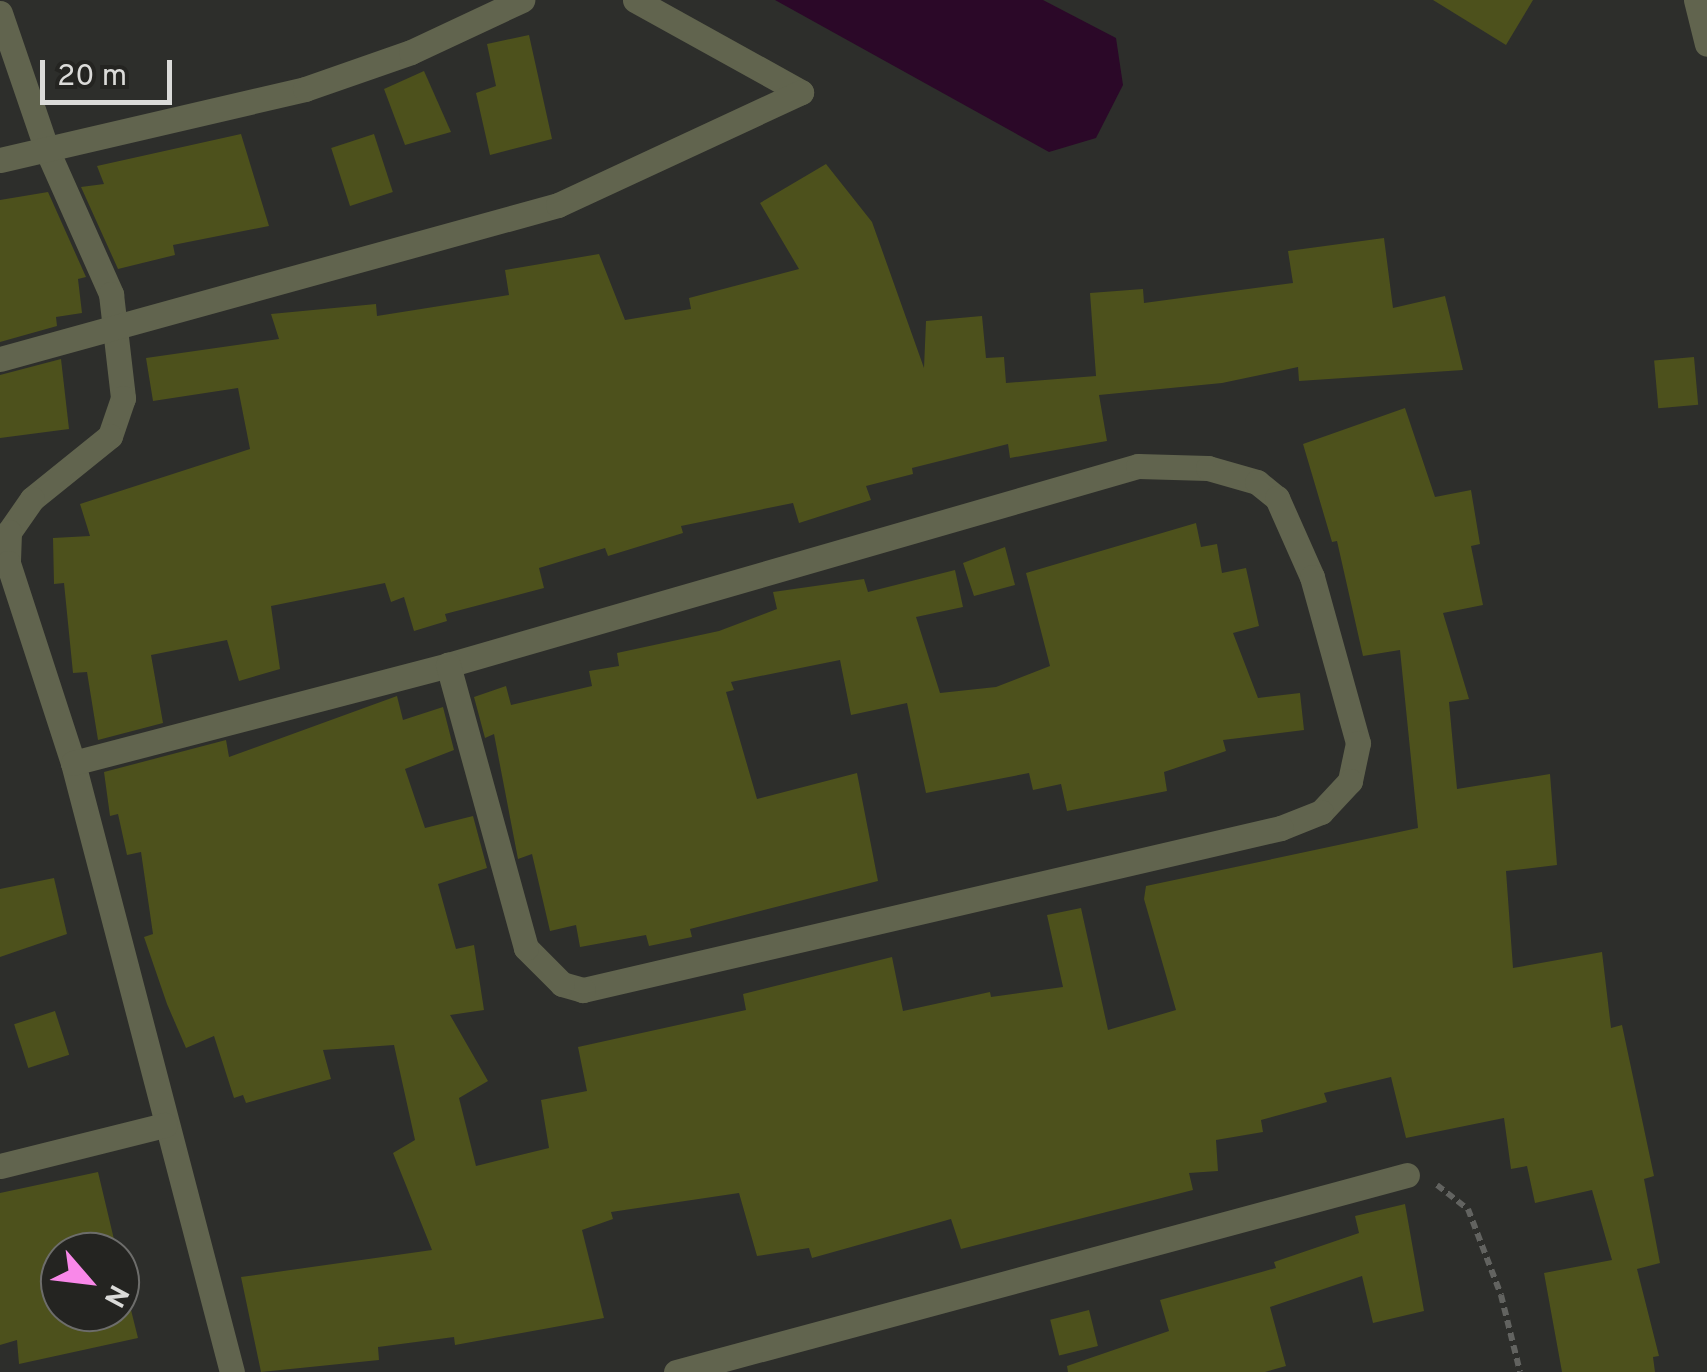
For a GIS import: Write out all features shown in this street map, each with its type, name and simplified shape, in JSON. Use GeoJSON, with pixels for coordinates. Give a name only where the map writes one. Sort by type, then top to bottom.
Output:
{"type":"FeatureCollection","features":[{"type":"Feature","properties":{"kind":"street"},"geometry":{"type":"LineString","coordinates":[[0,160],[305,89],[412,52],[522,0]]}},
{"type":"Feature","properties":{"kind":"street"},"geometry":{"type":"LineString","coordinates":[[0,359],[558,205],[802,92],[635,0]]}},
{"type":"Feature","properties":{"kind":"street"},"geometry":{"type":"LineString","coordinates":[[0,13],[47,150],[111,294],[123,398],[110,436],[32,499],[9,532],[8,563],[72,762],[232,1372]]}},
{"type":"Feature","properties":{"kind":"street"},"geometry":{"type":"LineString","coordinates":[[72,762],[448,665],[1138,466],[1208,468],[1257,482],[1291,518],[1358,743],[1350,781],[1321,812],[1280,828],[583,990],[562,984],[526,948],[448,665]]}},
{"type":"Feature","properties":{"kind":"street"},"geometry":{"type":"LineString","coordinates":[[0,1166],[166,1125]]}},
{"type":"Feature","properties":{"kind":"street"},"geometry":{"type":"LineString","coordinates":[[676,1372],[1407,1176]]}},
{"type":"Feature","properties":{"kind":"path"},"geometry":{"type":"LineString","coordinates":[[1407,1176],[1444,1187],[1468,1209],[1501,1295],[1520,1372]]}},
{"type":"Feature","properties":{"kind":"shaded area"},"geometry":{"type":"Polygon","coordinates":[[[775,0],[1043,0],[1116,38],[1123,85],[1096,138],[1049,152],[775,0]]]}},
{"type":"Feature","properties":{"kind":"building"},"geometry":{"type":"Polygon","coordinates":[[[1433,0],[1533,0],[1506,45],[1433,0]]]}},
{"type":"Feature","properties":{"kind":"building"},"geometry":{"type":"Polygon","coordinates":[[[529,35],[552,139],[490,155],[476,93],[496,86],[487,44],[529,35]]]}},
{"type":"Feature","properties":{"kind":"building"},"geometry":{"type":"Polygon","coordinates":[[[424,71],[451,132],[405,145],[384,89],[424,71]]]}},
{"type":"Feature","properties":{"kind":"building"},"geometry":{"type":"Polygon","coordinates":[[[241,134],[269,226],[173,245],[175,255],[118,269],[81,187],[104,184],[97,166],[241,134]]]}},
{"type":"Feature","properties":{"kind":"building"},"geometry":{"type":"Polygon","coordinates":[[[374,134],[393,192],[350,206],[331,148],[374,134]]]}},
{"type":"Feature","properties":{"kind":"building"},"geometry":{"type":"Polygon","coordinates":[[[826,164],[872,222],[924,368],[926,321],[982,316],[986,358],[1004,357],[1006,383],[1096,376],[1090,293],[1143,289],[1144,303],[1293,283],[1288,251],[1384,238],[1393,308],[1445,296],[1463,370],[1299,381],[1298,367],[1222,383],[1099,395],[1107,441],[1010,458],[1008,444],[912,468],[913,474],[866,486],[871,500],[799,523],[793,503],[681,526],[683,533],[608,556],[605,548],[539,568],[544,588],[445,614],[447,621],[414,631],[404,597],[391,602],[385,583],[271,606],[280,669],[239,681],[227,640],[151,655],[163,723],[98,740],[87,672],[73,673],[64,583],[54,584],[53,538],[90,536],[80,504],[250,449],[238,388],[153,401],[146,358],[279,339],[271,314],[376,304],[377,316],[509,295],[505,270],[599,254],[625,320],[691,309],[689,298],[799,269],[760,203],[826,164]]]}},
{"type":"Feature","properties":{"kind":"building"},"geometry":{"type":"Polygon","coordinates":[[[48,192],[86,277],[78,279],[82,313],[56,317],[57,326],[0,342],[0,200],[48,192]]]}},
{"type":"Feature","properties":{"kind":"building"},"geometry":{"type":"Polygon","coordinates":[[[1694,357],[1698,405],[1658,408],[1654,360],[1694,357]]]}},
{"type":"Feature","properties":{"kind":"building"},"geometry":{"type":"Polygon","coordinates":[[[61,359],[69,429],[0,438],[0,375],[61,359]]]}},
{"type":"Feature","properties":{"kind":"building"},"geometry":{"type":"Polygon","coordinates":[[[1405,408],[1435,497],[1471,490],[1480,544],[1471,546],[1483,605],[1443,613],[1469,699],[1449,702],[1457,789],[1550,774],[1557,865],[1506,871],[1513,968],[1602,952],[1611,1028],[1622,1025],[1654,1176],[1644,1179],[1660,1263],[1637,1269],[1659,1356],[1653,1357],[1655,1372],[1562,1372],[1544,1273],[1612,1260],[1592,1190],[1535,1203],[1527,1166],[1511,1169],[1504,1118],[1406,1138],[1391,1077],[1324,1093],[1327,1102],[1261,1120],[1263,1132],[1216,1140],[1218,1171],[1189,1173],[1193,1190],[961,1249],[951,1219],[812,1258],[809,1248],[757,1256],[739,1193],[611,1212],[613,1219],[582,1230],[604,1318],[455,1345],[454,1337],[378,1347],[379,1360],[261,1372],[241,1277],[432,1250],[393,1153],[415,1140],[394,1045],[323,1050],[331,1079],[246,1103],[243,1095],[234,1098],[214,1036],[186,1048],[167,1004],[144,937],[153,934],[141,852],[127,855],[118,814],[110,816],[104,772],[226,740],[229,757],[397,696],[403,720],[443,707],[454,750],[405,769],[425,828],[473,816],[487,868],[438,884],[456,949],[474,945],[484,1010],[450,1015],[488,1081],[459,1098],[476,1166],[549,1148],[541,1100],[587,1091],[578,1047],[746,1010],[743,994],[892,957],[903,1011],[990,992],[991,997],[1063,987],[1047,915],[1081,908],[1108,1030],[1176,1010],[1144,899],[1146,886],[1418,828],[1400,650],[1363,656],[1337,541],[1332,542],[1303,444],[1405,408]]]}},
{"type":"Feature","properties":{"kind":"building"},"geometry":{"type":"Polygon","coordinates":[[[1196,523],[1201,547],[1217,544],[1222,573],[1246,568],[1259,626],[1233,633],[1258,698],[1300,693],[1304,730],[1223,740],[1226,751],[1164,772],[1167,791],[1067,811],[1061,784],[1033,790],[1029,773],[926,793],[907,703],[851,715],[840,660],[731,682],[734,690],[726,692],[757,799],[857,773],[878,881],[690,929],[692,937],[649,946],[646,935],[580,947],[576,925],[550,931],[532,854],[518,859],[494,734],[485,738],[474,697],[506,686],[511,705],[592,686],[589,671],[619,666],[617,653],[719,631],[777,609],[773,592],[864,579],[868,592],[955,570],[963,607],[916,617],[940,693],[996,687],[1050,666],[1026,573],[1196,523]]]}},
{"type":"Feature","properties":{"kind":"building"},"geometry":{"type":"Polygon","coordinates":[[[1005,547],[1015,585],[974,596],[963,563],[1005,547]]]}},
{"type":"Feature","properties":{"kind":"building"},"geometry":{"type":"Polygon","coordinates":[[[54,878],[67,934],[0,957],[0,889],[54,878]]]}},
{"type":"Feature","properties":{"kind":"building"},"geometry":{"type":"Polygon","coordinates":[[[55,1011],[69,1055],[28,1068],[14,1024],[55,1011]]]}},
{"type":"Feature","properties":{"kind":"building"},"geometry":{"type":"Polygon","coordinates":[[[98,1172],[112,1232],[40,1232],[40,1332],[136,1332],[138,1338],[19,1364],[17,1340],[0,1345],[0,1193],[98,1172]]]}},
{"type":"Feature","properties":{"kind":"building"},"geometry":{"type":"Polygon","coordinates":[[[1405,1204],[1424,1311],[1373,1323],[1362,1276],[1270,1307],[1286,1366],[1265,1372],[1068,1372],[1067,1366],[1169,1331],[1160,1300],[1276,1268],[1274,1262],[1359,1233],[1355,1216],[1405,1204]]]}},
{"type":"Feature","properties":{"kind":"building"},"geometry":{"type":"Polygon","coordinates":[[[1089,1310],[1098,1346],[1059,1356],[1050,1320],[1089,1310]]]}}]}
